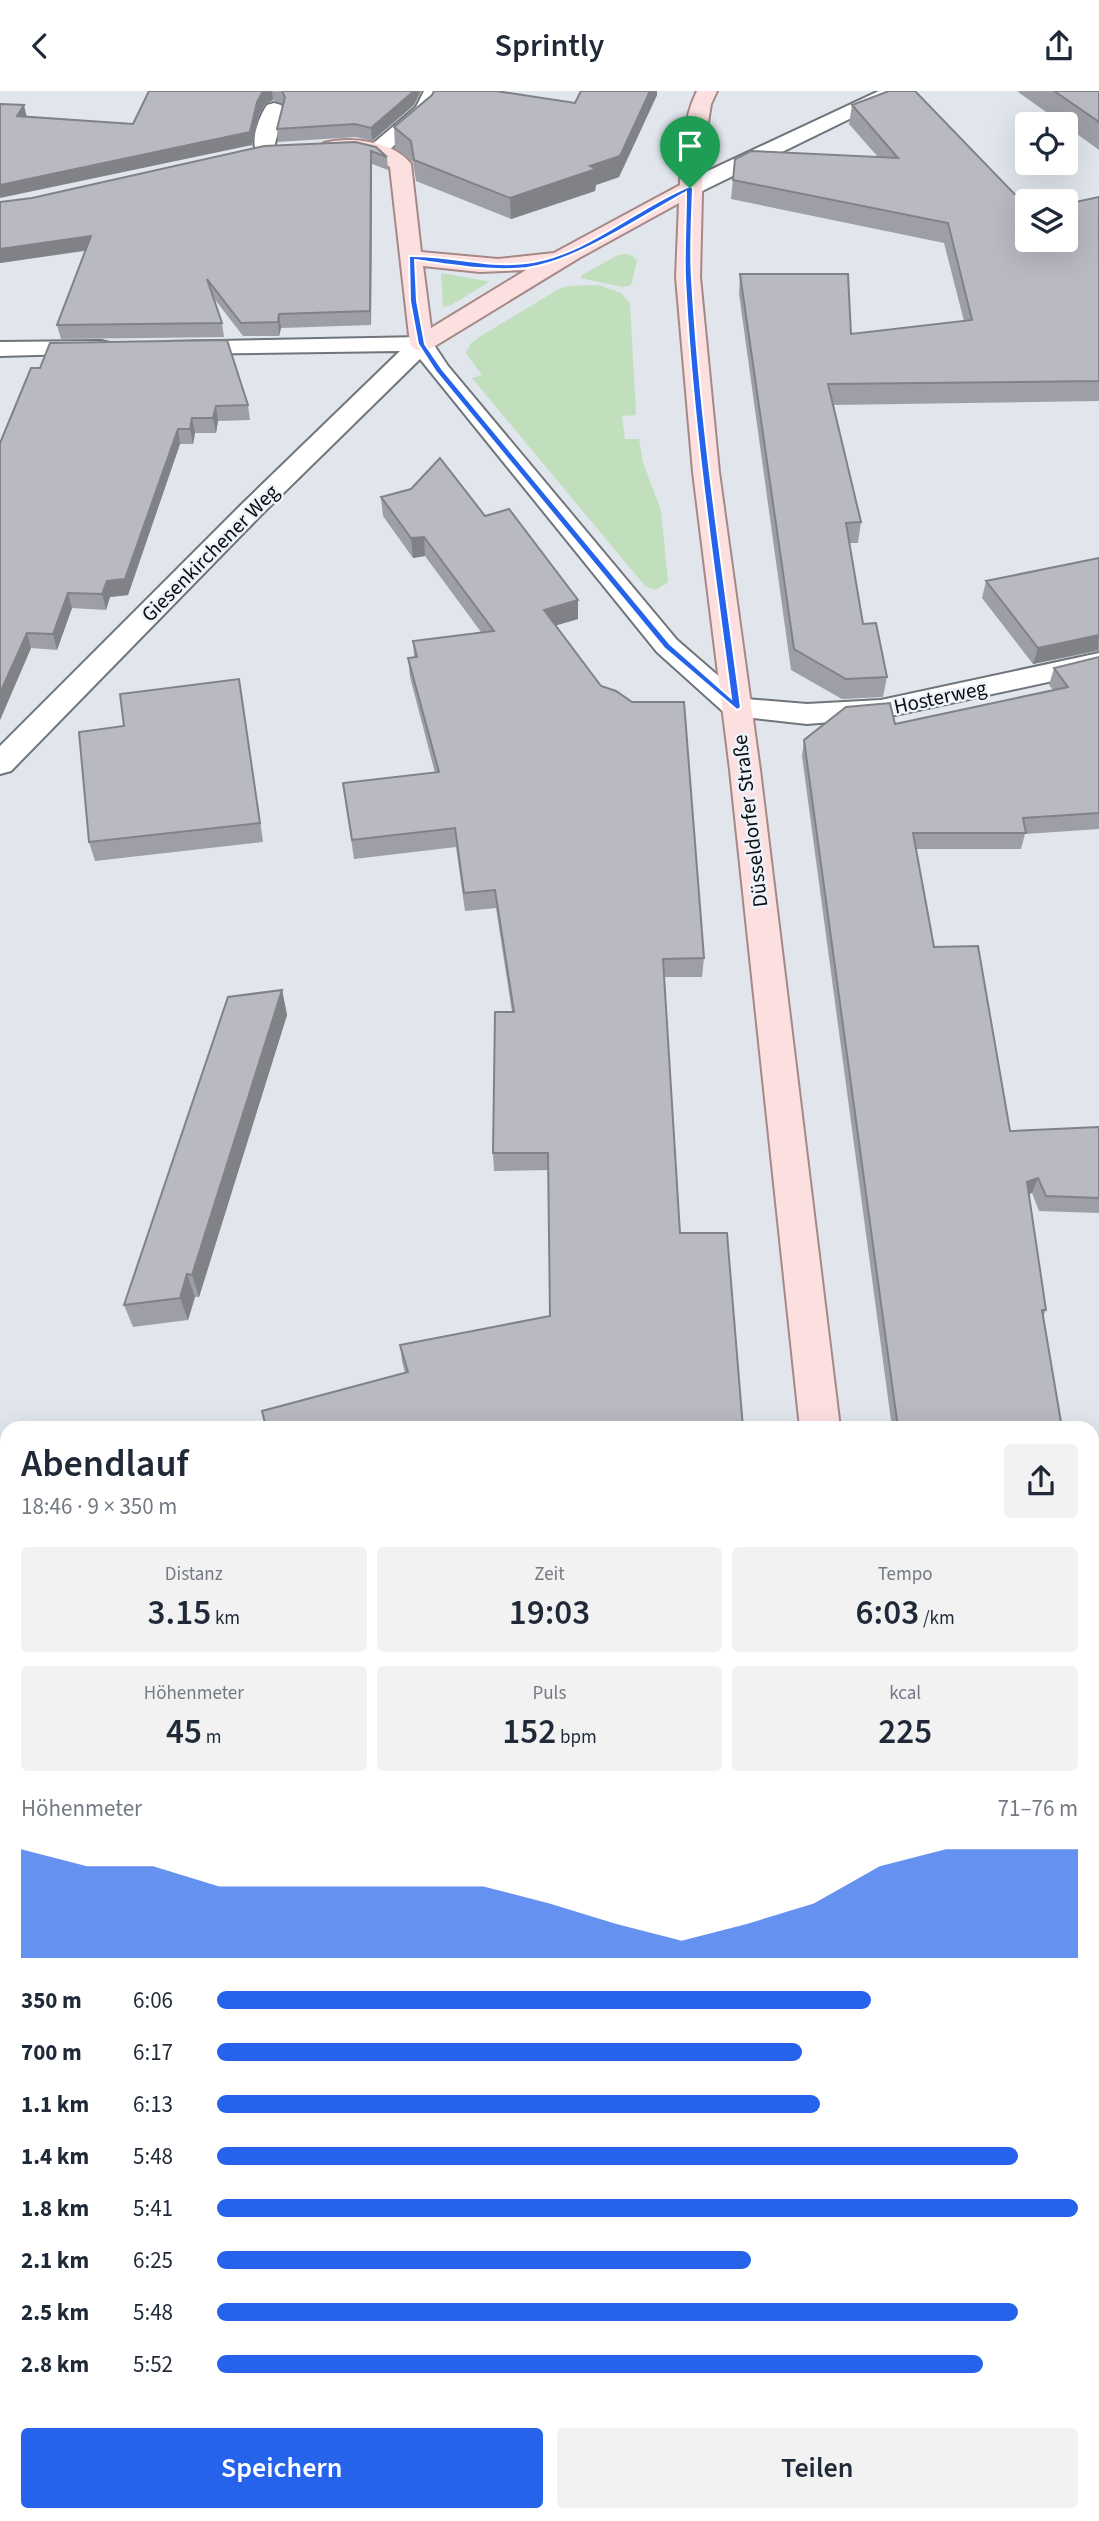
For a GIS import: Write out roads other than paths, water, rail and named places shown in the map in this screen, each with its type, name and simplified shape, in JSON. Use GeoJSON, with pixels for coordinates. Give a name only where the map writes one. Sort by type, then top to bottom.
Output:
{"type":"FeatureCollection","features":[{"type":"Feature","properties":{"kind":"main road","name":"Düsseldorfer Straße"},"geometry":{"type":"LineString","coordinates":[[707,91],[701,104],[690,188],[688,269],[707,485],[737,708],[819,1421]]}},
{"type":"Feature","properties":{"kind":"main road"},"geometry":{"type":"LineString","coordinates":[[313,148],[356,146],[385,153],[400,164],[414,301],[422,344],[571,253],[690,188]]}},
{"type":"Feature","properties":{"kind":"main road"},"geometry":{"type":"LineString","coordinates":[[242,155],[289,149]]}},
{"type":"Feature","properties":{"kind":"main road"},"geometry":{"type":"LineString","coordinates":[[411,258],[479,266],[527,265],[571,253]]}},
{"type":"Feature","properties":{"kind":"street"},"geometry":{"type":"LineString","coordinates":[[376,151],[424,110],[434,91]]}},
{"type":"Feature","properties":{"kind":"street"},"geometry":{"type":"LineString","coordinates":[[690,188],[877,98],[902,91]]}},
{"type":"Feature","properties":{"kind":"street"},"geometry":{"type":"LineString","coordinates":[[265,151],[266,132],[274,109]]}},
{"type":"Feature","properties":{"kind":"street"},"geometry":{"type":"LineString","coordinates":[[150,347],[422,344],[439,370],[667,646],[737,708]]}},
{"type":"Feature","properties":{"kind":"street","name":"Giesenkirchener Weg"},"geometry":{"type":"LineString","coordinates":[[0,764],[252,509],[422,344]]}},
{"type":"Feature","properties":{"kind":"street"},"geometry":{"type":"LineString","coordinates":[[0,349],[122,348]]}},
{"type":"Feature","properties":{"kind":"street","name":"Hosterweg"},"geometry":{"type":"LineString","coordinates":[[737,708],[807,714],[881,709],[1099,662]]}}]}
